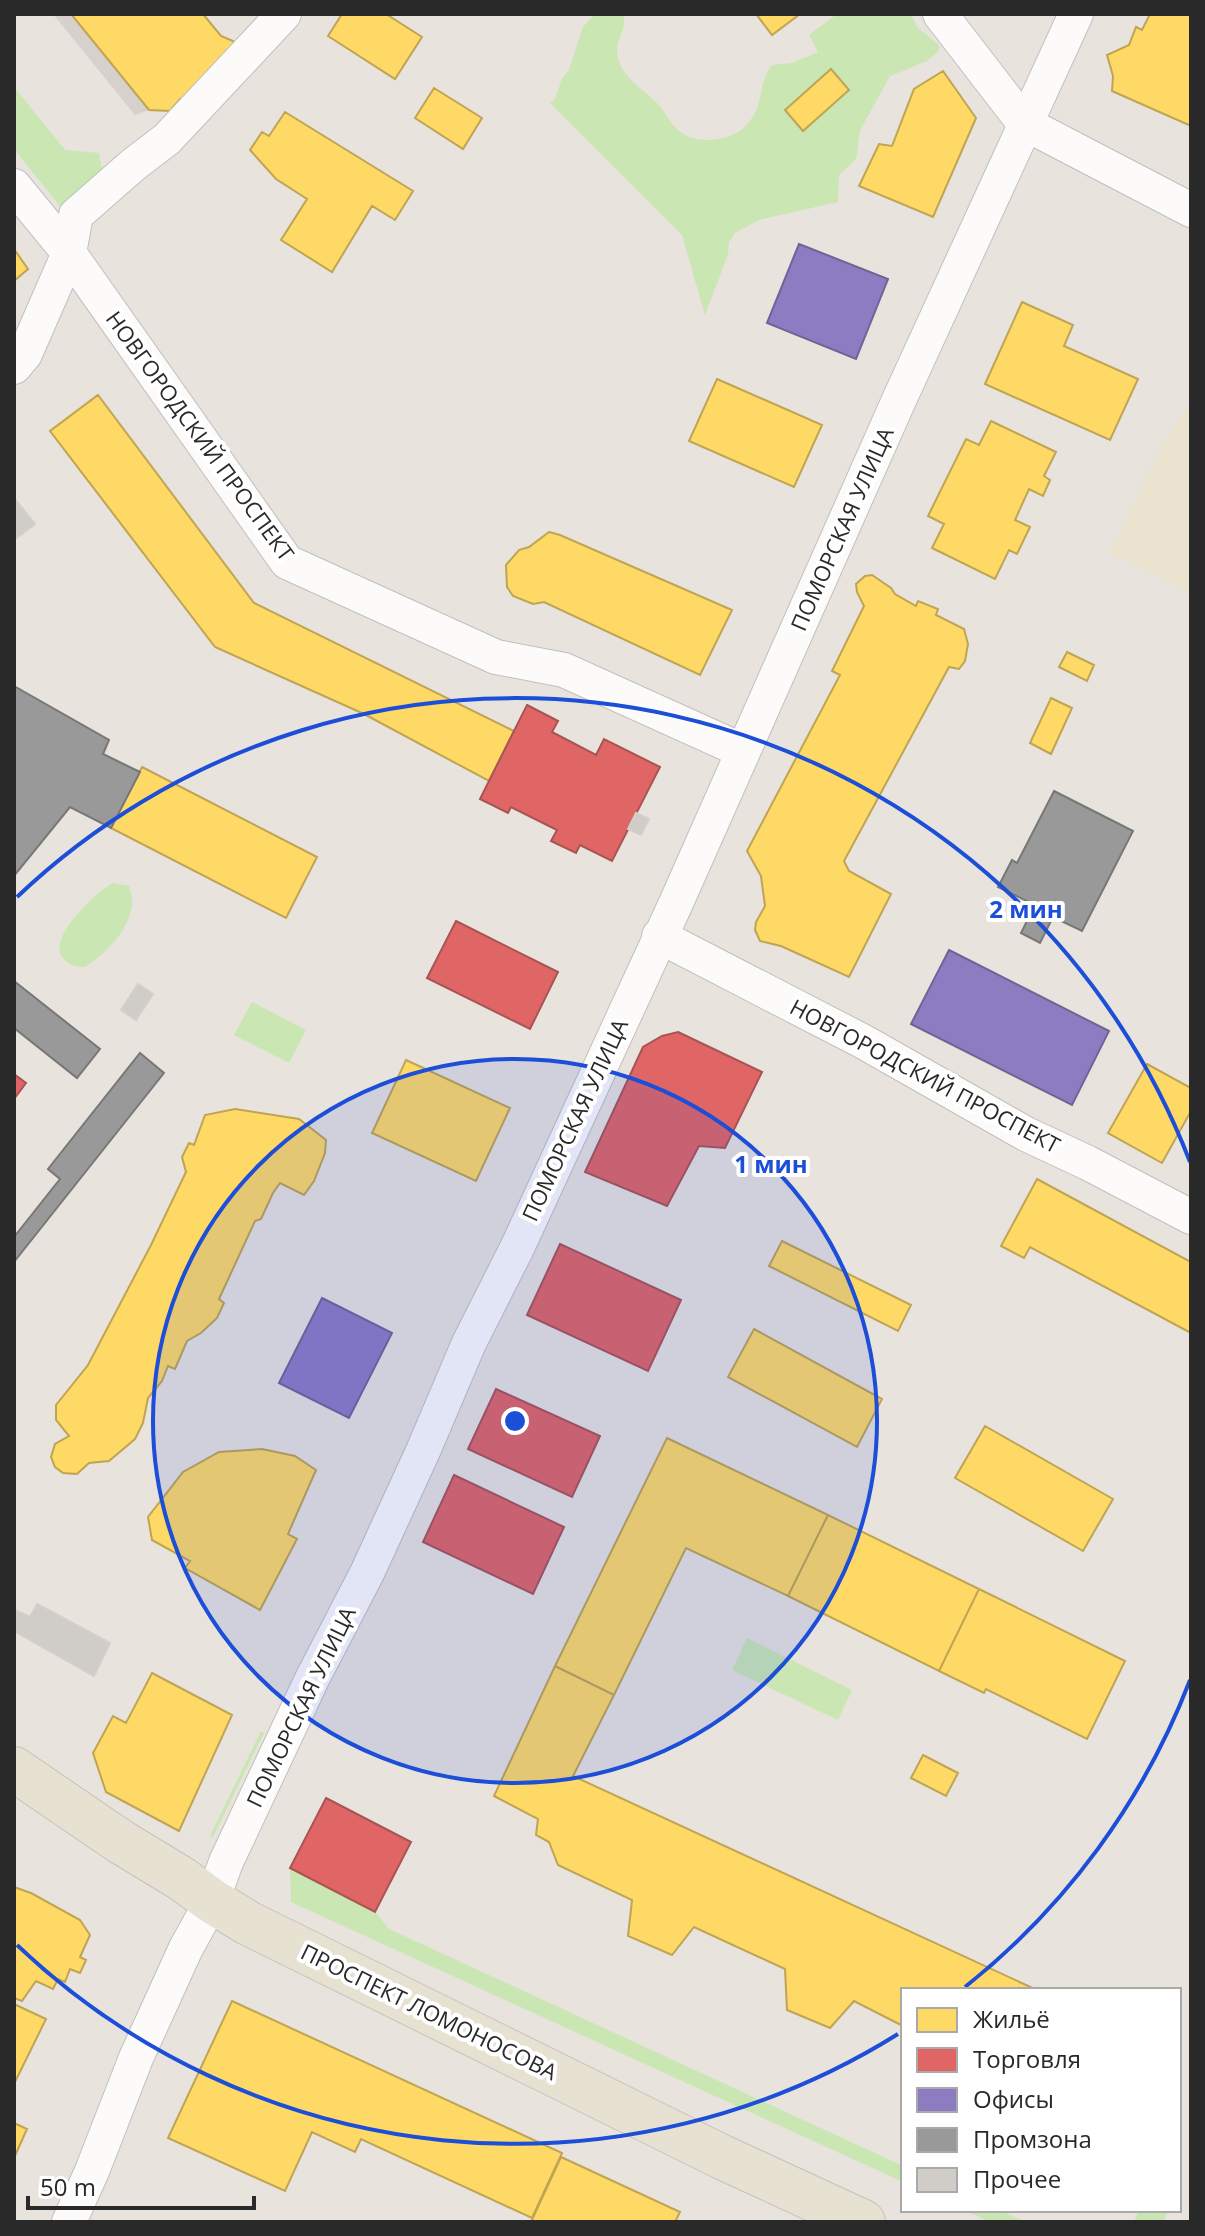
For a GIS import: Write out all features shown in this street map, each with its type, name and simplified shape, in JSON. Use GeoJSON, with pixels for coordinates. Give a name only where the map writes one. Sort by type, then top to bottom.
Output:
{"type":"FeatureCollection","features":[{"type":"Feature","properties":{"kind":"main road","name":"ПРОСПЕКТ ЛОМОНОСОВА"},"geometry":{"type":"LineString","coordinates":[[14,1769],[248,1923],[863,2222]]}},
{"type":"Feature","properties":{"kind":"street"},"geometry":{"type":"LineString","coordinates":[[14,367],[25,354],[69,253],[76,215],[167,139],[284,14]]}},
{"type":"Feature","properties":{"kind":"street"},"geometry":{"type":"LineString","coordinates":[[940,14],[1024,123],[1191,210]]}},
{"type":"Feature","properties":{"kind":"street","name":"ПОМОРСКАЯ УЛИЦА"},"geometry":{"type":"LineString","coordinates":[[69,2222],[136,2058],[186,1948],[212,1901],[226,1862],[312,1679],[378,1549],[469,1343],[522,1237],[676,903],[1024,123],[1076,14]]}},
{"type":"Feature","properties":{"kind":"street","name":"НОВГОРОДСКИЙ ПРОСПЕКТ"},"geometry":{"type":"LineString","coordinates":[[14,186],[69,253],[287,562],[496,657],[564,670],[743,751]]}},
{"type":"Feature","properties":{"kind":"street","name":"НОВГОРОДСКИЙ ПРОСПЕКТ"},"geometry":{"type":"LineString","coordinates":[[659,936],[864,1042],[1026,1134],[1191,1217]]}},
{"type":"Feature","properties":{"kind":"shaded area"},"geometry":{"type":"Polygon","coordinates":[[[53,14],[71,14],[149,110],[135,115],[53,14]]]}},
{"type":"Feature","properties":{"kind":"shaded area"},"geometry":{"type":"Polygon","coordinates":[[[1191,404],[1191,594],[1109,553],[1163,443],[1191,404]]]}},
{"type":"Feature","properties":{"kind":"green space"},"geometry":{"type":"Polygon","coordinates":[[[595,14],[624,16],[617,49],[623,69],[658,104],[678,130],[703,140],[728,137],[749,123],[758,107],[764,81],[772,65],[792,63],[818,52],[809,35],[837,14],[911,14],[917,27],[939,45],[939,51],[927,61],[890,76],[860,130],[856,159],[839,175],[838,202],[759,220],[735,233],[729,242],[728,254],[705,315],[682,235],[550,103],[569,70],[583,27],[595,14]]]}},
{"type":"Feature","properties":{"kind":"green space"},"geometry":{"type":"Polygon","coordinates":[[[14,87],[65,150],[99,153],[103,175],[72,206],[60,206],[14,149],[14,87]]]}},
{"type":"Feature","properties":{"kind":"green space"},"geometry":{"type":"Polygon","coordinates":[[[113,883],[129,886],[132,898],[127,921],[113,943],[95,960],[85,967],[69,964],[59,948],[62,938],[86,905],[113,883]]]}},
{"type":"Feature","properties":{"kind":"green space"},"geometry":{"type":"Polygon","coordinates":[[[252,1002],[306,1030],[289,1063],[234,1035],[252,1002]]]}},
{"type":"Feature","properties":{"kind":"green space"},"geometry":{"type":"Polygon","coordinates":[[[747,1638],[852,1690],[838,1720],[732,1670],[747,1638]]]}},
{"type":"Feature","properties":{"kind":"green space"},"geometry":{"type":"Polygon","coordinates":[[[261,1731],[264,1733],[213,1837],[210,1836],[261,1731]]]}},
{"type":"Feature","properties":{"kind":"green space"},"geometry":{"type":"Polygon","coordinates":[[[290,1868],[375,1912],[389,1929],[901,2165],[901,2181],[291,1902],[290,1868]]]}},
{"type":"Feature","properties":{"kind":"green space"},"geometry":{"type":"Polygon","coordinates":[[[968,2212],[1003,2212],[1025,2222],[990,2222],[968,2212]]]}},
{"type":"Feature","properties":{"kind":"green space"},"geometry":{"type":"Polygon","coordinates":[[[1138,2212],[1168,2212],[1163,2222],[1134,2222],[1138,2212]]]}},
{"type":"Feature","properties":{"kind":"building: Жильё"},"geometry":{"type":"Polygon","coordinates":[[[71,14],[203,14],[221,36],[233,41],[237,54],[193,101],[180,99],[170,111],[149,110],[71,14]]]}},
{"type":"Feature","properties":{"kind":"building: Жильё"},"geometry":{"type":"Polygon","coordinates":[[[342,14],[386,14],[422,37],[395,79],[328,36],[342,14]]]}},
{"type":"Feature","properties":{"kind":"building: Жильё"},"geometry":{"type":"Polygon","coordinates":[[[756,14],[800,14],[772,35],[756,14]]]}},
{"type":"Feature","properties":{"kind":"building: Жильё"},"geometry":{"type":"Polygon","coordinates":[[[1150,14],[1191,14],[1191,126],[1112,91],[1113,76],[1107,55],[1129,45],[1136,27],[1142,30],[1150,14]]]}},
{"type":"Feature","properties":{"kind":"building: Жильё"},"geometry":{"type":"Polygon","coordinates":[[[831,69],[849,90],[803,131],[785,110],[831,69]]]}},
{"type":"Feature","properties":{"kind":"building: Жильё"},"geometry":{"type":"Polygon","coordinates":[[[943,71],[976,118],[933,217],[859,186],[879,144],[892,146],[914,89],[943,71]]]}},
{"type":"Feature","properties":{"kind":"building: Жильё"},"geometry":{"type":"Polygon","coordinates":[[[434,88],[482,118],[463,149],[415,118],[434,88]]]}},
{"type":"Feature","properties":{"kind":"building: Жильё"},"geometry":{"type":"Polygon","coordinates":[[[285,112],[413,191],[395,220],[372,206],[332,272],[281,240],[307,199],[276,179],[250,150],[262,132],[269,136],[285,112]]]}},
{"type":"Feature","properties":{"kind":"building: Жильё"},"geometry":{"type":"Polygon","coordinates":[[[14,249],[28,269],[14,281],[14,249]]]}},
{"type":"Feature","properties":{"kind":"building: Жильё"},"geometry":{"type":"Polygon","coordinates":[[[1022,302],[1073,325],[1064,346],[1138,379],[1110,440],[985,384],[1022,302]]]}},
{"type":"Feature","properties":{"kind":"building: Жильё"},"geometry":{"type":"Polygon","coordinates":[[[717,379],[822,425],[794,487],[689,441],[717,379]]]}},
{"type":"Feature","properties":{"kind":"building: Жильё"},"geometry":{"type":"Polygon","coordinates":[[[98,395],[254,603],[514,731],[489,781],[364,714],[215,647],[50,431],[98,395]]]}},
{"type":"Feature","properties":{"kind":"building: Жильё"},"geometry":{"type":"Polygon","coordinates":[[[991,421],[1056,452],[1044,476],[1050,480],[1043,496],[1029,489],[1015,520],[1030,527],[1017,554],[1009,550],[995,579],[932,548],[944,524],[928,516],[966,439],[979,445],[991,421]]]}},
{"type":"Feature","properties":{"kind":"building: Жильё"},"geometry":{"type":"Polygon","coordinates":[[[549,532],[732,610],[700,675],[544,602],[533,604],[513,596],[507,587],[506,565],[519,550],[529,547],[549,532]]]}},
{"type":"Feature","properties":{"kind":"building: Жильё"},"geometry":{"type":"Polygon","coordinates":[[[872,575],[916,606],[918,601],[938,609],[936,615],[964,629],[968,644],[965,661],[959,669],[949,667],[844,861],[849,871],[891,894],[849,977],[781,946],[760,941],[755,930],[765,906],[761,876],[747,851],[840,675],[832,671],[864,606],[856,584],[865,576],[872,575]]]}},
{"type":"Feature","properties":{"kind":"building: Жильё"},"geometry":{"type":"Polygon","coordinates":[[[1067,652],[1094,665],[1087,681],[1059,667],[1067,652]]]}},
{"type":"Feature","properties":{"kind":"building: Жильё"},"geometry":{"type":"Polygon","coordinates":[[[1051,698],[1072,708],[1051,754],[1030,743],[1051,698]]]}},
{"type":"Feature","properties":{"kind":"building: Жильё"},"geometry":{"type":"Polygon","coordinates":[[[142,767],[317,857],[286,918],[111,828],[142,767]]]}},
{"type":"Feature","properties":{"kind":"building: Жильё"},"geometry":{"type":"Polygon","coordinates":[[[406,1060],[510,1108],[476,1181],[372,1133],[406,1060]]]}},
{"type":"Feature","properties":{"kind":"building: Жильё"},"geometry":{"type":"Polygon","coordinates":[[[1147,1064],[1191,1088],[1191,1111],[1162,1163],[1108,1133],[1147,1064]]]}},
{"type":"Feature","properties":{"kind":"building: Жильё"},"geometry":{"type":"Polygon","coordinates":[[[235,1109],[299,1119],[326,1140],[325,1153],[314,1181],[304,1195],[280,1183],[273,1193],[261,1219],[255,1221],[219,1299],[224,1303],[217,1318],[187,1341],[175,1369],[168,1366],[162,1381],[148,1398],[143,1423],[135,1439],[109,1461],[89,1463],[77,1474],[63,1473],[55,1467],[51,1457],[55,1444],[69,1436],[56,1420],[56,1405],[88,1365],[151,1245],[186,1172],[182,1157],[189,1143],[194,1145],[205,1115],[235,1109]]]}},
{"type":"Feature","properties":{"kind":"building: Жильё"},"geometry":{"type":"Polygon","coordinates":[[[1037,1179],[1191,1262],[1191,1333],[1030,1247],[1024,1258],[1001,1246],[1037,1179]]]}},
{"type":"Feature","properties":{"kind":"building: Жильё"},"geometry":{"type":"Polygon","coordinates":[[[782,1241],[911,1305],[898,1331],[769,1266],[782,1241]]]}},
{"type":"Feature","properties":{"kind":"building: Жильё"},"geometry":{"type":"Polygon","coordinates":[[[754,1329],[882,1399],[857,1447],[728,1377],[754,1329]]]}},
{"type":"Feature","properties":{"kind":"building: Жильё"},"geometry":{"type":"Polygon","coordinates":[[[985,1426],[1113,1499],[1083,1551],[955,1478],[985,1426]]]}},
{"type":"Feature","properties":{"kind":"building: Жильё"},"geometry":{"type":"Polygon","coordinates":[[[667,1438],[828,1515],[788,1596],[686,1548],[614,1695],[555,1666],[667,1438]]]}},
{"type":"Feature","properties":{"kind":"building: Жильё"},"geometry":{"type":"Polygon","coordinates":[[[262,1449],[295,1456],[316,1470],[288,1534],[297,1539],[260,1610],[185,1568],[190,1561],[152,1540],[148,1517],[183,1472],[219,1452],[262,1449]]]}},
{"type":"Feature","properties":{"kind":"building: Жильё"},"geometry":{"type":"Polygon","coordinates":[[[828,1515],[979,1589],[939,1671],[788,1596],[828,1515]]]}},
{"type":"Feature","properties":{"kind":"building: Жильё"},"geometry":{"type":"Polygon","coordinates":[[[979,1589],[1125,1661],[1087,1739],[986,1689],[984,1693],[939,1671],[979,1589]]]}},
{"type":"Feature","properties":{"kind":"building: Жильё"},"geometry":{"type":"Polygon","coordinates":[[[555,1666],[614,1695],[573,1776],[1033,1988],[901,1988],[901,2025],[854,2001],[830,2028],[787,2010],[785,1969],[694,1927],[672,1955],[628,1936],[632,1900],[558,1865],[549,1842],[536,1835],[538,1819],[494,1796],[555,1666]]]}},
{"type":"Feature","properties":{"kind":"building: Жильё"},"geometry":{"type":"Polygon","coordinates":[[[152,1673],[232,1715],[179,1831],[106,1792],[93,1753],[113,1716],[126,1723],[152,1673]]]}},
{"type":"Feature","properties":{"kind":"building: Жильё"},"geometry":{"type":"Polygon","coordinates":[[[923,1755],[958,1773],[946,1796],[911,1778],[923,1755]]]}},
{"type":"Feature","properties":{"kind":"building: Жильё"},"geometry":{"type":"Polygon","coordinates":[[[14,1887],[80,1920],[90,1935],[80,1957],[86,1960],[80,1973],[70,1969],[65,1982],[58,1979],[53,1989],[36,1981],[22,2001],[14,1998],[14,1887]]]}},
{"type":"Feature","properties":{"kind":"building: Жильё"},"geometry":{"type":"Polygon","coordinates":[[[232,2001],[562,2153],[532,2218],[361,2139],[355,2152],[312,2132],[285,2191],[168,2138],[232,2001]]]}},
{"type":"Feature","properties":{"kind":"building: Жильё"},"geometry":{"type":"Polygon","coordinates":[[[14,2004],[46,2019],[14,2084],[14,2004]]]}},
{"type":"Feature","properties":{"kind":"building: Жильё"},"geometry":{"type":"Polygon","coordinates":[[[14,2123],[27,2129],[14,2158],[14,2123]]]}},
{"type":"Feature","properties":{"kind":"building: Жильё"},"geometry":{"type":"Polygon","coordinates":[[[561,2157],[680,2212],[675,2222],[531,2222],[561,2157]]]}},
{"type":"Feature","properties":{"kind":"building: Торговля"},"geometry":{"type":"Polygon","coordinates":[[[527,705],[558,721],[552,732],[596,755],[604,739],[660,767],[612,861],[580,845],[576,853],[551,841],[557,830],[511,807],[508,813],[480,799],[527,705]]]}},
{"type":"Feature","properties":{"kind":"building: Торговля"},"geometry":{"type":"Polygon","coordinates":[[[456,921],[558,972],[530,1029],[427,978],[456,921]]]}},
{"type":"Feature","properties":{"kind":"building: Торговля"},"geometry":{"type":"Polygon","coordinates":[[[678,1032],[762,1072],[725,1148],[699,1146],[667,1206],[585,1172],[643,1047],[662,1036],[678,1032]]]}},
{"type":"Feature","properties":{"kind":"building: Торговля"},"geometry":{"type":"Polygon","coordinates":[[[14,1074],[26,1083],[14,1099],[14,1074]]]}},
{"type":"Feature","properties":{"kind":"building: Торговля"},"geometry":{"type":"Polygon","coordinates":[[[560,1244],[681,1300],[648,1371],[527,1315],[560,1244]]]}},
{"type":"Feature","properties":{"kind":"building: Торговля"},"geometry":{"type":"Polygon","coordinates":[[[496,1389],[600,1436],[572,1497],[468,1449],[496,1389]]]}},
{"type":"Feature","properties":{"kind":"building: Торговля"},"geometry":{"type":"Polygon","coordinates":[[[454,1475],[564,1527],[533,1594],[423,1542],[454,1475]]]}},
{"type":"Feature","properties":{"kind":"building: Торговля"},"geometry":{"type":"Polygon","coordinates":[[[326,1798],[411,1842],[375,1912],[290,1868],[326,1798]]]}},
{"type":"Feature","properties":{"kind":"building: Офисы"},"geometry":{"type":"Polygon","coordinates":[[[799,244],[888,279],[856,359],[767,323],[799,244]]]}},
{"type":"Feature","properties":{"kind":"building: Офисы"},"geometry":{"type":"Polygon","coordinates":[[[949,950],[1109,1031],[1072,1105],[911,1024],[949,950]]]}},
{"type":"Feature","properties":{"kind":"building: Офисы"},"geometry":{"type":"Polygon","coordinates":[[[322,1298],[392,1333],[349,1418],[279,1383],[322,1298]]]}},
{"type":"Feature","properties":{"kind":"building: Промзона"},"geometry":{"type":"Polygon","coordinates":[[[14,686],[109,740],[103,754],[140,772],[111,828],[70,807],[14,876],[14,686]]]}},
{"type":"Feature","properties":{"kind":"building: Промзона"},"geometry":{"type":"Polygon","coordinates":[[[1054,791],[1133,831],[1082,931],[1053,917],[1040,943],[1021,933],[1035,905],[998,887],[1012,860],[1017,863],[1054,791]]]}},
{"type":"Feature","properties":{"kind":"building: Промзона"},"geometry":{"type":"Polygon","coordinates":[[[14,981],[100,1049],[77,1078],[14,1028],[14,981]]]}},
{"type":"Feature","properties":{"kind":"building: Промзона"},"geometry":{"type":"Polygon","coordinates":[[[140,1053],[164,1073],[14,1262],[14,1237],[60,1179],[48,1169],[140,1053]]]}},
{"type":"Feature","properties":{"kind":"building: Прочее"},"geometry":{"type":"Polygon","coordinates":[[[14,498],[35,524],[14,540],[14,498]]]}},
{"type":"Feature","properties":{"kind":"building: Прочее"},"geometry":{"type":"Polygon","coordinates":[[[636,813],[649,819],[641,835],[628,829],[636,813]]]}},
{"type":"Feature","properties":{"kind":"building: Прочее"},"geometry":{"type":"Polygon","coordinates":[[[138,984],[153,994],[136,1020],[121,1010],[138,984]]]}},
{"type":"Feature","properties":{"kind":"building: Прочее"},"geometry":{"type":"Polygon","coordinates":[[[37,1604],[110,1643],[94,1676],[14,1631],[15,1610],[30,1617],[37,1604]]]}}]}
